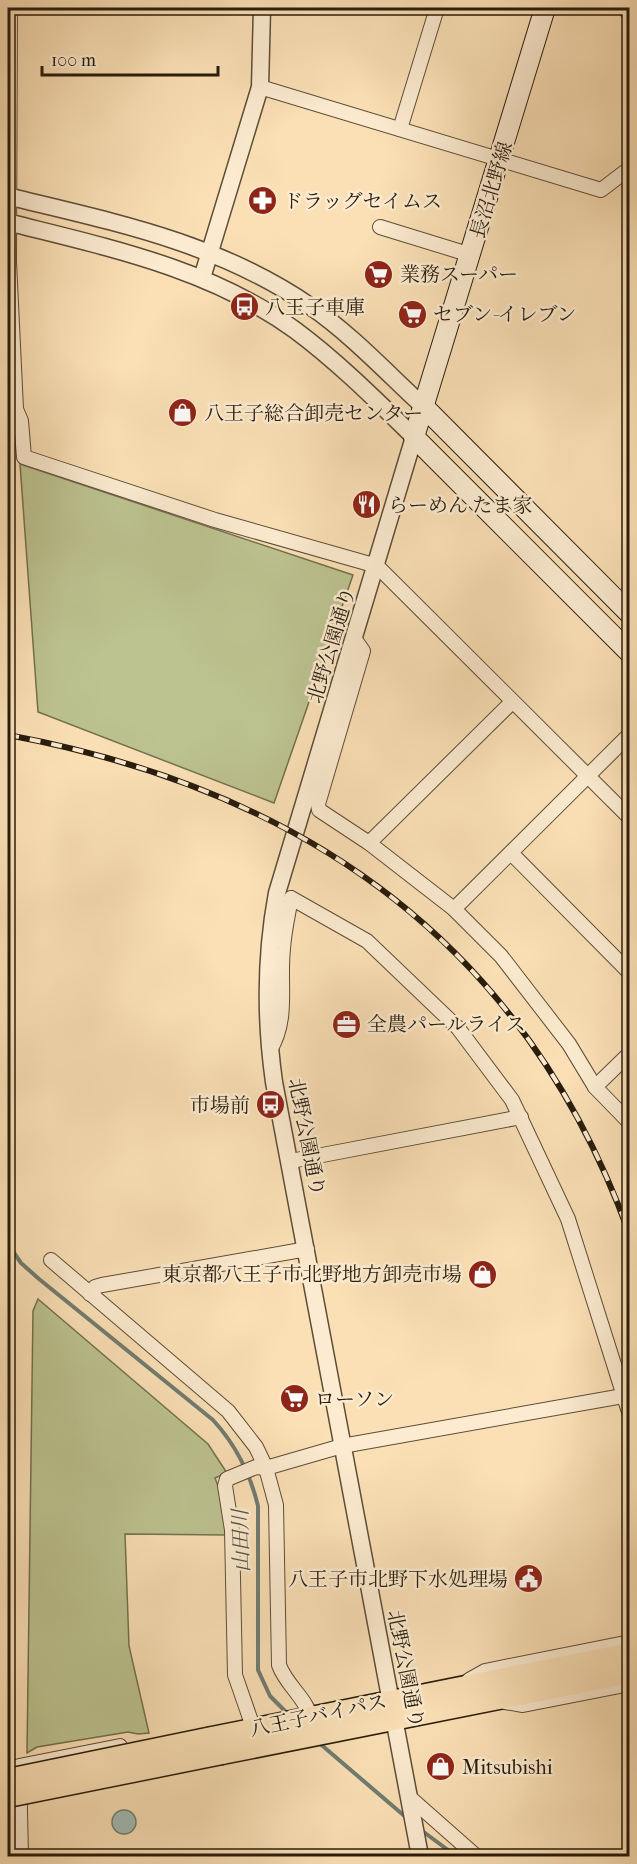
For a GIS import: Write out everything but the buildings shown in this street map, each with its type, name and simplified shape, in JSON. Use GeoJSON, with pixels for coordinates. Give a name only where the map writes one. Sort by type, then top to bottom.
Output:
{"type":"FeatureCollection","features":[{"type":"Feature","properties":{"kind":"highway","name":"八王子バイパス"},"geometry":{"type":"LineString","coordinates":[[14,1773],[217,1745],[296,1739],[324,1734],[456,1687],[630,1654]]}},
{"type":"Feature","properties":{"kind":"highway","name":"八王子バイパス"},"geometry":{"type":"LineString","coordinates":[[14,1800],[217,1745],[263,1725],[307,1717],[495,1699],[630,1672]]}},
{"type":"Feature","properties":{"kind":"main road","name":"長沼北野線"},"geometry":{"type":"LineString","coordinates":[[414,437],[545,8]]}},
{"type":"Feature","properties":{"kind":"main road"},"geometry":{"type":"LineString","coordinates":[[424,407],[630,614]]}},
{"type":"Feature","properties":{"kind":"main road"},"geometry":{"type":"LineString","coordinates":[[414,437],[630,653]]}},
{"type":"Feature","properties":{"kind":"main road"},"geometry":{"type":"LineString","coordinates":[[453,475],[452,468],[458,457],[472,456]]}},
{"type":"Feature","properties":{"kind":"street"},"geometry":{"type":"LineString","coordinates":[[10,8],[11,223],[9,262],[15,409],[21,421],[24,457],[215,520],[377,566],[630,819]]}},
{"type":"Feature","properties":{"kind":"street"},"geometry":{"type":"LineString","coordinates":[[202,278],[260,87],[262,8]]}},
{"type":"Feature","properties":{"kind":"street"},"geometry":{"type":"LineString","coordinates":[[400,129],[437,8]]}},
{"type":"Feature","properties":{"kind":"street"},"geometry":{"type":"LineString","coordinates":[[626,8],[630,12]]}},
{"type":"Feature","properties":{"kind":"street"},"geometry":{"type":"LineString","coordinates":[[260,87],[601,190],[630,168]]}},
{"type":"Feature","properties":{"kind":"street"},"geometry":{"type":"LineString","coordinates":[[11,197],[142,228],[211,252],[258,275],[312,308],[424,407]]}},
{"type":"Feature","properties":{"kind":"street"},"geometry":{"type":"LineString","coordinates":[[11,223],[135,254],[202,278],[247,300],[296,330],[365,390],[414,437]]}},
{"type":"Feature","properties":{"kind":"street"},"geometry":{"type":"LineString","coordinates":[[381,227],[471,255]]}},
{"type":"Feature","properties":{"kind":"street"},"geometry":{"type":"LineString","coordinates":[[296,330],[312,308]]}},
{"type":"Feature","properties":{"kind":"street"},"geometry":{"type":"LineString","coordinates":[[365,390],[376,389],[381,384],[385,371]]}},
{"type":"Feature","properties":{"kind":"street","name":"北野公園通り"},"geometry":{"type":"LineString","coordinates":[[414,437],[277,893],[268,948],[266,1005],[270,1050],[418,1849]]}},
{"type":"Feature","properties":{"kind":"street"},"geometry":{"type":"LineString","coordinates":[[354,638],[363,651],[318,804],[319,810],[369,843],[454,909],[501,956],[536,999],[595,1087],[630,1123]]}},
{"type":"Feature","properties":{"kind":"street"},"geometry":{"type":"LineString","coordinates":[[369,843],[512,702]]}},
{"type":"Feature","properties":{"kind":"street"},"geometry":{"type":"LineString","coordinates":[[454,909],[630,734]]}},
{"type":"Feature","properties":{"kind":"street"},"geometry":{"type":"LineString","coordinates":[[511,853],[630,973]]}},
{"type":"Feature","properties":{"kind":"street"},"geometry":{"type":"LineString","coordinates":[[270,1050],[278,1036],[282,1021],[282,950],[291,898],[367,941],[458,1028],[512,1100],[568,1219],[630,1416]]}},
{"type":"Feature","properties":{"kind":"street"},"geometry":{"type":"LineString","coordinates":[[595,1087],[630,1053]]}},
{"type":"Feature","properties":{"kind":"street"},"geometry":{"type":"LineString","coordinates":[[291,1161],[521,1117]]}},
{"type":"Feature","properties":{"kind":"street"},"geometry":{"type":"LineString","coordinates":[[90,1294],[95,1287],[102,1285],[308,1249]]}},
{"type":"Feature","properties":{"kind":"street"},"geometry":{"type":"LineString","coordinates":[[51,1260],[228,1411],[245,1430],[276,1504],[279,1665],[284,1678],[307,1707],[307,1717]]}},
{"type":"Feature","properties":{"kind":"street"},"geometry":{"type":"LineString","coordinates":[[263,1725],[235,1675],[232,1530],[225,1486],[227,1479],[261,1467],[342,1446],[623,1396]]}},
{"type":"Feature","properties":{"kind":"street"},"geometry":{"type":"LineString","coordinates":[[456,1687],[485,1671],[630,1642]]}},
{"type":"Feature","properties":{"kind":"street"},"geometry":{"type":"LineString","coordinates":[[495,1699],[523,1706],[630,1684]]}},
{"type":"Feature","properties":{"kind":"street"},"geometry":{"type":"LineString","coordinates":[[21,1857],[14,1800],[14,1773],[230,1724],[263,1725]]}},
{"type":"Feature","properties":{"kind":"street"},"geometry":{"type":"LineString","coordinates":[[14,1800],[273,1752],[296,1739]]}},
{"type":"Feature","properties":{"kind":"street"},"geometry":{"type":"LineString","coordinates":[[410,1803],[476,1857]]}},
{"type":"Feature","properties":{"kind":"green space"},"geometry":{"type":"Polygon","coordinates":[[[20,464],[353,575],[274,803],[38,712],[20,464]]]}},
{"type":"Feature","properties":{"kind":"green space"},"geometry":{"type":"Polygon","coordinates":[[[38,1299],[208,1444],[227,1473],[215,1478],[221,1494],[227,1535],[125,1534],[129,1646],[149,1733],[128,1732],[37,1747],[27,1753],[33,1311],[38,1299]]]}},
{"type":"Feature","properties":{"kind":"water"},"geometry":{"type":"Polygon","coordinates":[[[124,1810],[133,1813],[136,1822],[133,1831],[124,1834],[115,1831],[112,1822],[115,1813],[124,1810]]]}},
{"type":"Feature","properties":{"kind":"waterway","name":"山田川"},"geometry":{"type":"LineString","coordinates":[[8,1244],[21,1263],[39,1279],[213,1420],[235,1449],[251,1482],[258,1506],[258,1670],[270,1696],[288,1714]]}},
{"type":"Feature","properties":{"kind":"waterway","name":"山田川"},"geometry":{"type":"LineString","coordinates":[[318,1742],[408,1819]]}},
{"type":"Feature","properties":{"kind":"waterway","name":"山田川"},"geometry":{"type":"LineString","coordinates":[[421,1830],[456,1856]]}},
{"type":"Feature","properties":{"kind":"railway"},"geometry":{"type":"LineString","coordinates":[[8,735],[116,760],[216,796],[308,841],[391,897],[466,964],[531,1043],[586,1133],[630,1236]]}},
{"type":"Feature","properties":{"kind":"place","name":"ドラッグセイムス"},"geometry":{"type":"Point","coordinates":[262,201]}},
{"type":"Feature","properties":{"kind":"place","name":"業務スーパー"},"geometry":{"type":"Point","coordinates":[379,274]}},
{"type":"Feature","properties":{"kind":"place","name":"八王子車庫"},"geometry":{"type":"Point","coordinates":[244,307]}},
{"type":"Feature","properties":{"kind":"place","name":"セブン-イレブン"},"geometry":{"type":"Point","coordinates":[412,314]}},
{"type":"Feature","properties":{"kind":"place","name":"八王子総合卸売センター"},"geometry":{"type":"Point","coordinates":[183,413]}},
{"type":"Feature","properties":{"kind":"place","name":"らーめん たま家"},"geometry":{"type":"Point","coordinates":[367,505]}},
{"type":"Feature","properties":{"kind":"place","name":"全農パールライス"},"geometry":{"type":"Point","coordinates":[346,1024]}},
{"type":"Feature","properties":{"kind":"place","name":"市場前"},"geometry":{"type":"Point","coordinates":[271,1105]}},
{"type":"Feature","properties":{"kind":"place","name":"東京都八王子市北野地方卸売市場"},"geometry":{"type":"Point","coordinates":[483,1274]}},
{"type":"Feature","properties":{"kind":"place","name":"ローソン"},"geometry":{"type":"Point","coordinates":[294,1399]}},
{"type":"Feature","properties":{"kind":"place","name":"八王子市北野下水処理場"},"geometry":{"type":"Point","coordinates":[529,1579]}},
{"type":"Feature","properties":{"kind":"place","name":"Mitsubishi"},"geometry":{"type":"Point","coordinates":[441,1767]}}]}
